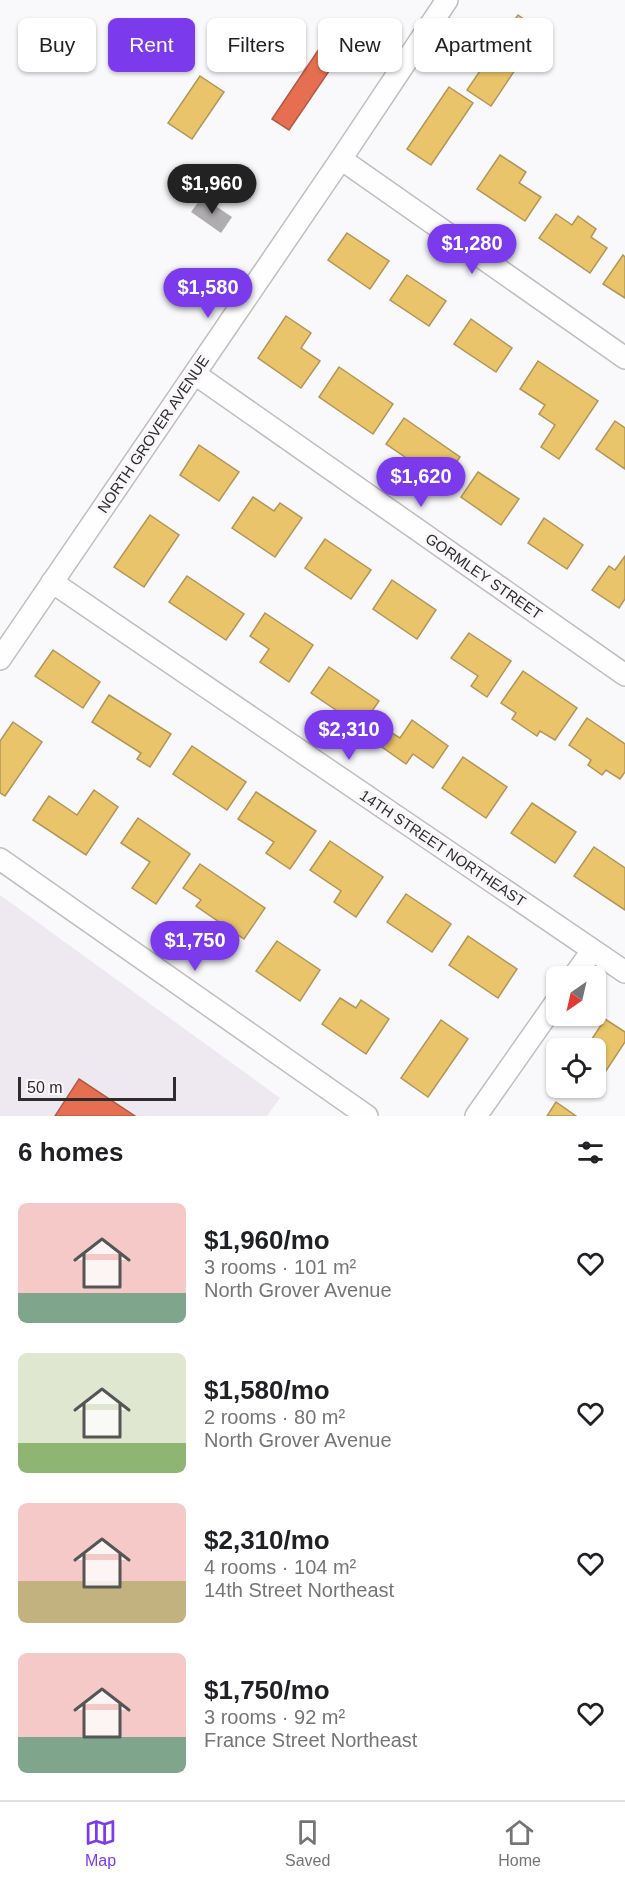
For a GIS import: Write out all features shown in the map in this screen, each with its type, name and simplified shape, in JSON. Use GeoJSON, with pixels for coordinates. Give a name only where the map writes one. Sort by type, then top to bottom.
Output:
{"type":"FeatureCollection","features":[{"type":"Feature","properties":{"kind":"street","name":"NORTH GROVER AVENUE"},"geometry":{"type":"LineString","coordinates":[[0,659],[447,0]]}},
{"type":"Feature","properties":{"kind":"street"},"geometry":{"type":"LineString","coordinates":[[341,159],[625,358]]}},
{"type":"Feature","properties":{"kind":"street","name":"GORMLEY STREET"},"geometry":{"type":"LineString","coordinates":[[195,374],[625,675]]}},
{"type":"Feature","properties":{"kind":"street","name":"14TH STREET NORTHEAST"},"geometry":{"type":"LineString","coordinates":[[52,582],[625,972]]}},
{"type":"Feature","properties":{"kind":"street"},"geometry":{"type":"LineString","coordinates":[[0,859],[368,1116]]}},
{"type":"Feature","properties":{"kind":"street"},"geometry":{"type":"LineString","coordinates":[[581,966],[592,951]]}},
{"type":"Feature","properties":{"kind":"street"},"geometry":{"type":"LineString","coordinates":[[476,1116],[546,1016]]}},
{"type":"Feature","properties":{"kind":"shaded area"},"geometry":{"type":"Polygon","coordinates":[[[0,895],[280,1098],[267,1116],[0,1116],[0,895]]]}},
{"type":"Feature","properties":{"kind":"building: Homes"},"geometry":{"type":"Polygon","coordinates":[[[479,72],[514,72],[491,106],[467,90],[479,72]]]}},
{"type":"Feature","properties":{"kind":"building: Homes"},"geometry":{"type":"Polygon","coordinates":[[[200,76],[224,92],[192,139],[168,123],[200,76]]]}},
{"type":"Feature","properties":{"kind":"building: Homes"},"geometry":{"type":"Polygon","coordinates":[[[449,87],[473,103],[431,165],[407,149],[449,87]]]}},
{"type":"Feature","properties":{"kind":"building: Homes"},"geometry":{"type":"Polygon","coordinates":[[[500,155],[526,172],[519,183],[541,197],[525,221],[477,189],[500,155]]]}},
{"type":"Feature","properties":{"kind":"building: Homes"},"geometry":{"type":"Polygon","coordinates":[[[556,214],[572,225],[578,216],[596,229],[591,237],[607,248],[590,273],[539,238],[556,214]]]}},
{"type":"Feature","properties":{"kind":"building: Homes"},"geometry":{"type":"Polygon","coordinates":[[[347,233],[389,261],[370,289],[328,260],[347,233]]]}},
{"type":"Feature","properties":{"kind":"building: Homes"},"geometry":{"type":"Polygon","coordinates":[[[623,255],[625,257],[625,298],[603,284],[623,255]]]}},
{"type":"Feature","properties":{"kind":"building: Homes"},"geometry":{"type":"Polygon","coordinates":[[[407,275],[446,301],[429,326],[390,300],[407,275]]]}},
{"type":"Feature","properties":{"kind":"building: Homes"},"geometry":{"type":"Polygon","coordinates":[[[286,316],[311,333],[301,348],[320,361],[301,388],[258,358],[286,316]]]}},
{"type":"Feature","properties":{"kind":"building: Homes"},"geometry":{"type":"Polygon","coordinates":[[[471,319],[512,348],[496,372],[454,344],[471,319]]]}},
{"type":"Feature","properties":{"kind":"building: Homes"},"geometry":{"type":"Polygon","coordinates":[[[538,361],[598,401],[559,459],[541,447],[555,425],[539,414],[545,405],[520,389],[538,361]]]}},
{"type":"Feature","properties":{"kind":"building: Homes"},"geometry":{"type":"Polygon","coordinates":[[[339,367],[393,404],[373,434],[319,397],[339,367]]]}},
{"type":"Feature","properties":{"kind":"building: Homes"},"geometry":{"type":"Polygon","coordinates":[[[404,418],[460,457],[443,483],[386,444],[404,418]]]}},
{"type":"Feature","properties":{"kind":"building: Homes"},"geometry":{"type":"Polygon","coordinates":[[[615,421],[625,428],[625,469],[596,449],[615,421]]]}},
{"type":"Feature","properties":{"kind":"building: Homes"},"geometry":{"type":"Polygon","coordinates":[[[199,445],[239,472],[219,501],[180,475],[199,445]]]}},
{"type":"Feature","properties":{"kind":"building: Homes"},"geometry":{"type":"Polygon","coordinates":[[[478,472],[519,499],[501,525],[461,497],[478,472]]]}},
{"type":"Feature","properties":{"kind":"building: Homes"},"geometry":{"type":"Polygon","coordinates":[[[253,497],[274,511],[280,503],[302,518],[275,557],[232,528],[253,497]]]}},
{"type":"Feature","properties":{"kind":"building: Homes"},"geometry":{"type":"Polygon","coordinates":[[[150,515],[179,535],[144,587],[114,567],[150,515]]]}},
{"type":"Feature","properties":{"kind":"building: Homes"},"geometry":{"type":"Polygon","coordinates":[[[544,518],[583,545],[567,569],[528,543],[544,518]]]}},
{"type":"Feature","properties":{"kind":"building: Homes"},"geometry":{"type":"Polygon","coordinates":[[[325,539],[371,570],[351,599],[305,568],[325,539]]]}},
{"type":"Feature","properties":{"kind":"building: Homes"},"geometry":{"type":"Polygon","coordinates":[[[625,556],[625,599],[619,608],[592,590],[609,566],[615,570],[625,556]]]}},
{"type":"Feature","properties":{"kind":"building: Homes"},"geometry":{"type":"Polygon","coordinates":[[[187,576],[244,614],[226,640],[169,602],[187,576]]]}},
{"type":"Feature","properties":{"kind":"building: Homes"},"geometry":{"type":"Polygon","coordinates":[[[392,580],[436,610],[417,639],[373,609],[392,580]]]}},
{"type":"Feature","properties":{"kind":"building: Homes"},"geometry":{"type":"Polygon","coordinates":[[[265,613],[313,645],[289,682],[260,662],[269,649],[250,636],[265,613]]]}},
{"type":"Feature","properties":{"kind":"building: Homes"},"geometry":{"type":"Polygon","coordinates":[[[469,633],[511,661],[487,697],[471,686],[478,676],[451,658],[469,633]]]}},
{"type":"Feature","properties":{"kind":"building: Homes"},"geometry":{"type":"Polygon","coordinates":[[[53,650],[100,682],[83,708],[35,676],[53,650]]]}},
{"type":"Feature","properties":{"kind":"building: Homes"},"geometry":{"type":"Polygon","coordinates":[[[329,667],[379,701],[361,727],[311,693],[329,667]]]}},
{"type":"Feature","properties":{"kind":"building: Homes"},"geometry":{"type":"Polygon","coordinates":[[[523,671],[577,708],[555,740],[540,731],[537,736],[512,719],[516,713],[501,703],[523,671]]]}},
{"type":"Feature","properties":{"kind":"building: Homes"},"geometry":{"type":"Polygon","coordinates":[[[109,695],[171,734],[150,767],[137,759],[141,753],[92,722],[109,695]]]}},
{"type":"Feature","properties":{"kind":"building: Homes"},"geometry":{"type":"Polygon","coordinates":[[[587,718],[625,744],[625,772],[620,779],[606,770],[602,775],[588,765],[591,760],[569,745],[587,718]]]}},
{"type":"Feature","properties":{"kind":"building: Homes"},"geometry":{"type":"Polygon","coordinates":[[[412,720],[448,746],[433,768],[413,754],[406,764],[382,747],[392,733],[400,738],[412,720]]]}},
{"type":"Feature","properties":{"kind":"building: Homes"},"geometry":{"type":"Polygon","coordinates":[[[13,722],[42,742],[5,796],[0,793],[0,741],[13,722]]]}},
{"type":"Feature","properties":{"kind":"building: Homes"},"geometry":{"type":"Polygon","coordinates":[[[192,746],[246,782],[227,810],[173,774],[192,746]]]}},
{"type":"Feature","properties":{"kind":"building: Homes"},"geometry":{"type":"Polygon","coordinates":[[[463,757],[507,787],[486,818],[442,788],[463,757]]]}},
{"type":"Feature","properties":{"kind":"building: Homes"},"geometry":{"type":"Polygon","coordinates":[[[94,790],[118,807],[86,855],[33,820],[49,796],[77,815],[94,790]]]}},
{"type":"Feature","properties":{"kind":"building: Homes"},"geometry":{"type":"Polygon","coordinates":[[[256,792],[316,831],[290,869],[266,853],[274,842],[238,819],[256,792]]]}},
{"type":"Feature","properties":{"kind":"building: Homes"},"geometry":{"type":"Polygon","coordinates":[[[532,803],[576,832],[555,863],[511,833],[532,803]]]}},
{"type":"Feature","properties":{"kind":"building: Homes"},"geometry":{"type":"Polygon","coordinates":[[[138,818],[190,854],[156,904],[132,888],[150,862],[121,843],[138,818]]]}},
{"type":"Feature","properties":{"kind":"building: Homes"},"geometry":{"type":"Polygon","coordinates":[[[330,841],[383,877],[356,917],[334,902],[341,891],[310,870],[330,841]]]}},
{"type":"Feature","properties":{"kind":"building: Homes"},"geometry":{"type":"Polygon","coordinates":[[[594,847],[625,868],[625,910],[574,876],[594,847]]]}},
{"type":"Feature","properties":{"kind":"building: Homes"},"geometry":{"type":"Polygon","coordinates":[[[200,864],[265,908],[244,939],[196,906],[201,900],[183,888],[200,864]]]}},
{"type":"Feature","properties":{"kind":"building: Homes"},"geometry":{"type":"Polygon","coordinates":[[[406,894],[451,924],[432,952],[387,922],[406,894]]]}},
{"type":"Feature","properties":{"kind":"building: Homes"},"geometry":{"type":"Polygon","coordinates":[[[468,936],[517,969],[498,998],[449,965],[468,936]]]}},
{"type":"Feature","properties":{"kind":"building: Homes"},"geometry":{"type":"Polygon","coordinates":[[[277,941],[320,970],[300,1001],[256,971],[277,941]]]}},
{"type":"Feature","properties":{"kind":"building: Homes"},"geometry":{"type":"Polygon","coordinates":[[[340,998],[356,1008],[361,1000],[389,1019],[366,1054],[322,1024],[340,998]]]}},
{"type":"Feature","properties":{"kind":"building: Homes"},"geometry":{"type":"Polygon","coordinates":[[[441,1020],[468,1039],[428,1097],[401,1078],[441,1020]]]}},
{"type":"Feature","properties":{"kind":"building: Homes"},"geometry":{"type":"Polygon","coordinates":[[[606,1020],[625,1032],[625,1042],[606,1071],[606,1038],[593,1038],[600,1026],[606,1026],[606,1020]]]}},
{"type":"Feature","properties":{"kind":"building: Homes"},"geometry":{"type":"Polygon","coordinates":[[[556,1102],[576,1116],[547,1116],[556,1102]]]}},
{"type":"Feature","properties":{"kind":"building: Shops"},"geometry":{"type":"Polygon","coordinates":[[[318,50],[318,72],[328,72],[289,130],[272,119],[304,72],[306,72],[318,50]]]}},
{"type":"Feature","properties":{"kind":"building: Shops"},"geometry":{"type":"Polygon","coordinates":[[[79,1079],[135,1116],[55,1116],[79,1079]]]}},
{"type":"Feature","properties":{"kind":"building: Other"},"geometry":{"type":"Polygon","coordinates":[[[202,197],[232,217],[221,233],[191,212],[202,197]]]}}]}
